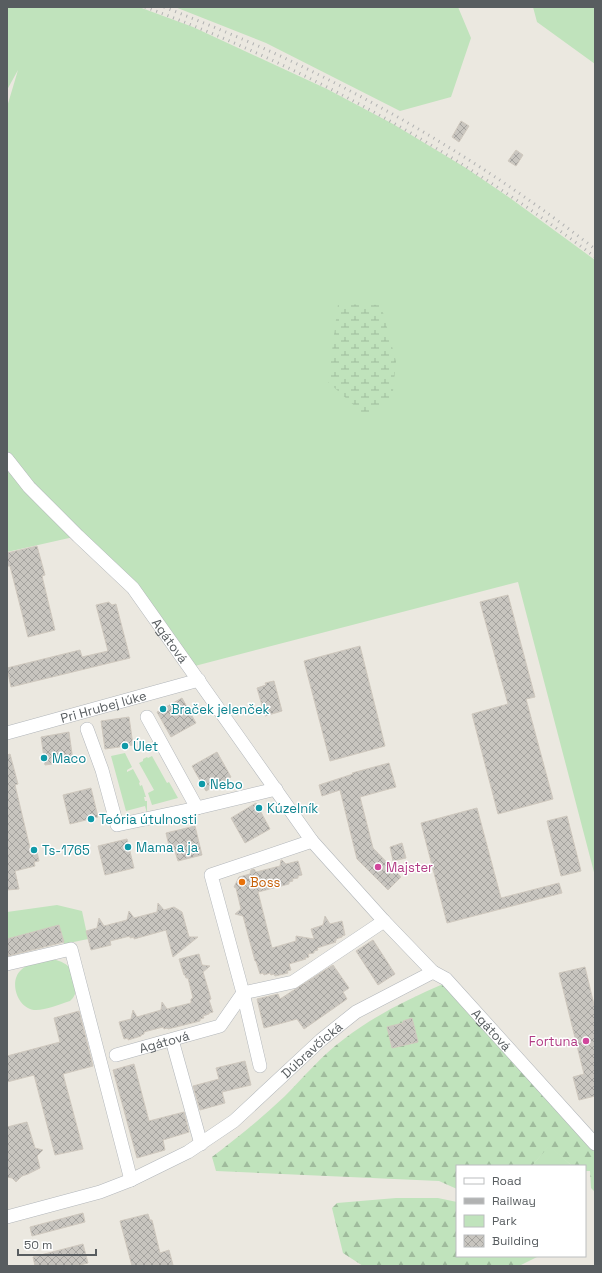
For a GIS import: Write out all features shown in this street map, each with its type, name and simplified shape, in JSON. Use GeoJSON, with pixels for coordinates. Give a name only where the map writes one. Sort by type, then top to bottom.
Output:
{"type":"FeatureCollection","features":[{"type":"Feature","properties":{"kind":"street","name":"Agátová"},"geometry":{"type":"LineString","coordinates":[[7,459],[30,487],[78,536],[133,588],[312,841],[384,921],[433,972],[446,979],[595,1144]]}},
{"type":"Feature","properties":{"kind":"street","name":"Pri Hrubej lúke"},"geometry":{"type":"LineString","coordinates":[[7,733],[199,680]]}},
{"type":"Feature","properties":{"kind":"street"},"geometry":{"type":"LineString","coordinates":[[147,717],[197,808]]}},
{"type":"Feature","properties":{"kind":"street"},"geometry":{"type":"LineString","coordinates":[[87,729],[102,770],[118,825],[276,789]]}},
{"type":"Feature","properties":{"kind":"street"},"geometry":{"type":"LineString","coordinates":[[260,1066],[243,993],[211,875],[312,841]]}},
{"type":"Feature","properties":{"kind":"street"},"geometry":{"type":"LineString","coordinates":[[243,993],[293,982],[384,921]]}},
{"type":"Feature","properties":{"kind":"street"},"geometry":{"type":"LineString","coordinates":[[7,964],[70,949],[131,1180]]}},
{"type":"Feature","properties":{"kind":"street","name":"Dúbravčická"},"geometry":{"type":"LineString","coordinates":[[7,1217],[100,1192],[131,1180],[188,1152],[234,1121],[321,1040],[356,1012],[433,972]]}},
{"type":"Feature","properties":{"kind":"street","name":"Agátová"},"geometry":{"type":"LineString","coordinates":[[116,1055],[220,1026],[243,993]]}},
{"type":"Feature","properties":{"kind":"street"},"geometry":{"type":"LineString","coordinates":[[172,1040],[201,1144]]}},
{"type":"Feature","properties":{"kind":"green space"},"geometry":{"type":"Polygon","coordinates":[[[7,7],[139,7],[193,27],[327,89],[393,124],[466,168],[595,260],[595,876],[518,582],[191,667],[133,588],[78,536],[7,552],[7,107],[18,70],[7,90],[7,7]]]}},
{"type":"Feature","properties":{"kind":"green space"},"geometry":{"type":"Polygon","coordinates":[[[175,7],[458,7],[471,38],[451,97],[400,111],[266,43],[175,7]]]}},
{"type":"Feature","properties":{"kind":"green space"},"geometry":{"type":"Polygon","coordinates":[[[533,7],[595,7],[595,64],[537,22],[533,7]]]}},
{"type":"Feature","properties":{"kind":"green space"},"geometry":{"type":"Polygon","coordinates":[[[338,304],[381,305],[396,361],[392,401],[368,418],[328,382],[338,304]]]}},
{"type":"Feature","properties":{"kind":"green space"},"geometry":{"type":"Polygon","coordinates":[[[125,753],[132,767],[127,770],[127,772],[133,769],[140,782],[140,786],[142,785],[146,797],[144,797],[145,801],[147,801],[147,813],[145,806],[126,811],[111,756],[125,753]]]}},
{"type":"Feature","properties":{"kind":"green space"},"geometry":{"type":"Polygon","coordinates":[[[152,756],[167,783],[169,782],[178,798],[152,805],[148,793],[154,790],[139,763],[143,761],[143,759],[152,756]]]}},
{"type":"Feature","properties":{"kind":"green space"},"geometry":{"type":"Polygon","coordinates":[[[57,905],[82,911],[88,939],[64,944],[59,925],[7,939],[7,912],[57,905]]]}},
{"type":"Feature","properties":{"kind":"green space"},"geometry":{"type":"Polygon","coordinates":[[[50,959],[57,960],[70,968],[75,983],[75,995],[70,1001],[53,1007],[40,1010],[30,1009],[20,1001],[17,994],[15,981],[17,975],[27,966],[50,959]]]}},
{"type":"Feature","properties":{"kind":"green space"},"geometry":{"type":"Polygon","coordinates":[[[443,984],[595,1152],[595,1192],[591,1188],[590,1171],[586,1171],[586,1165],[571,1165],[549,1146],[533,1165],[456,1165],[456,1189],[439,1181],[216,1171],[212,1157],[249,1128],[285,1096],[336,1045],[379,1015],[443,984]]]}},
{"type":"Feature","properties":{"kind":"green space"},"geometry":{"type":"Polygon","coordinates":[[[549,1145],[571,1165],[533,1165],[549,1145]]]}},
{"type":"Feature","properties":{"kind":"green space"},"geometry":{"type":"Polygon","coordinates":[[[396,1198],[438,1198],[456,1202],[456,1257],[537,1257],[519,1266],[363,1266],[343,1253],[332,1208],[337,1203],[396,1198]]]}},
{"type":"Feature","properties":{"kind":"building"},"geometry":{"type":"Polygon","coordinates":[[[461,121],[469,126],[459,142],[452,137],[461,121]]]}},
{"type":"Feature","properties":{"kind":"building"},"geometry":{"type":"Polygon","coordinates":[[[516,150],[523,155],[516,166],[508,161],[516,150]]]}},
{"type":"Feature","properties":{"kind":"building"},"geometry":{"type":"Polygon","coordinates":[[[37,546],[45,575],[42,576],[55,630],[28,637],[10,566],[7,566],[7,553],[37,546]]]}},
{"type":"Feature","properties":{"kind":"building"},"geometry":{"type":"Polygon","coordinates":[[[508,595],[535,697],[526,699],[553,799],[498,814],[472,714],[508,704],[480,602],[508,595]]]}},
{"type":"Feature","properties":{"kind":"building"},"geometry":{"type":"Polygon","coordinates":[[[109,602],[112,605],[116,604],[130,658],[11,687],[7,668],[80,650],[82,657],[108,651],[96,605],[109,602]]]}},
{"type":"Feature","properties":{"kind":"building"},"geometry":{"type":"Polygon","coordinates":[[[360,646],[385,746],[330,761],[304,661],[360,646]]]}},
{"type":"Feature","properties":{"kind":"building"},"geometry":{"type":"Polygon","coordinates":[[[274,681],[282,711],[265,716],[257,688],[266,685],[265,683],[274,681]]]}},
{"type":"Feature","properties":{"kind":"building"},"geometry":{"type":"Polygon","coordinates":[[[182,698],[196,723],[171,737],[157,712],[182,698]]]}},
{"type":"Feature","properties":{"kind":"building"},"geometry":{"type":"Polygon","coordinates":[[[129,717],[133,745],[105,749],[101,721],[129,717]]]}},
{"type":"Feature","properties":{"kind":"building"},"geometry":{"type":"Polygon","coordinates":[[[69,732],[73,761],[45,765],[41,737],[69,732]]]}},
{"type":"Feature","properties":{"kind":"building"},"geometry":{"type":"Polygon","coordinates":[[[217,752],[231,777],[206,791],[192,766],[217,752]]]}},
{"type":"Feature","properties":{"kind":"building"},"geometry":{"type":"Polygon","coordinates":[[[10,754],[18,784],[15,785],[30,848],[36,847],[39,861],[34,862],[35,866],[15,871],[19,889],[7,890],[7,755],[10,754]]]}},
{"type":"Feature","properties":{"kind":"building"},"geometry":{"type":"Polygon","coordinates":[[[389,763],[396,787],[360,797],[373,848],[401,877],[388,890],[357,859],[340,790],[322,796],[319,785],[353,774],[352,773],[389,763]]]}},
{"type":"Feature","properties":{"kind":"building"},"geometry":{"type":"Polygon","coordinates":[[[91,788],[98,817],[70,824],[63,795],[91,788]]]}},
{"type":"Feature","properties":{"kind":"building"},"geometry":{"type":"Polygon","coordinates":[[[256,803],[270,829],[245,843],[231,818],[256,803]]]}},
{"type":"Feature","properties":{"kind":"building"},"geometry":{"type":"Polygon","coordinates":[[[477,808],[501,898],[559,883],[562,893],[447,923],[421,823],[477,808]]]}},
{"type":"Feature","properties":{"kind":"building"},"geometry":{"type":"Polygon","coordinates":[[[567,816],[581,871],[561,876],[547,821],[567,816]]]}},
{"type":"Feature","properties":{"kind":"building"},"geometry":{"type":"Polygon","coordinates":[[[195,826],[202,855],[178,861],[173,845],[169,846],[166,833],[195,826]]]}},
{"type":"Feature","properties":{"kind":"building"},"geometry":{"type":"Polygon","coordinates":[[[127,839],[134,868],[105,875],[98,846],[127,839]]]}},
{"type":"Feature","properties":{"kind":"building"},"geometry":{"type":"Polygon","coordinates":[[[402,843],[406,858],[393,861],[390,847],[402,843]]]}},
{"type":"Feature","properties":{"kind":"building"},"geometry":{"type":"Polygon","coordinates":[[[281,860],[286,864],[298,861],[302,875],[298,876],[298,878],[292,879],[293,881],[289,882],[289,884],[258,892],[272,948],[296,941],[296,936],[314,939],[311,929],[323,925],[325,916],[330,924],[342,921],[345,935],[336,939],[334,942],[336,942],[317,948],[318,950],[314,951],[314,953],[308,954],[309,957],[305,958],[306,959],[289,964],[291,970],[287,971],[288,973],[275,976],[274,974],[271,975],[270,973],[264,975],[263,973],[260,974],[255,961],[243,916],[235,914],[241,909],[236,888],[234,887],[239,877],[250,874],[251,870],[254,869],[256,872],[280,866],[281,860]]]}},
{"type":"Feature","properties":{"kind":"building"},"geometry":{"type":"Polygon","coordinates":[[[158,903],[164,910],[174,907],[182,912],[189,937],[198,937],[173,957],[166,930],[134,939],[134,937],[130,938],[130,936],[110,941],[111,945],[91,950],[86,931],[97,928],[99,918],[104,926],[127,920],[129,911],[134,918],[157,912],[158,903]]]}},
{"type":"Feature","properties":{"kind":"building"},"geometry":{"type":"Polygon","coordinates":[[[59,925],[64,942],[8,956],[7,939],[59,925]]]}},
{"type":"Feature","properties":{"kind":"building"},"geometry":{"type":"Polygon","coordinates":[[[373,940],[395,974],[378,985],[356,951],[373,940]]]}},
{"type":"Feature","properties":{"kind":"building"},"geometry":{"type":"Polygon","coordinates":[[[199,954],[202,965],[210,966],[203,972],[211,999],[209,1000],[213,1012],[203,1016],[204,1018],[200,1019],[200,1021],[168,1029],[164,1029],[163,1027],[144,1032],[141,1036],[128,1040],[128,1038],[124,1039],[119,1022],[131,1019],[133,1010],[137,1017],[161,1010],[162,1002],[167,1009],[191,1003],[191,999],[193,998],[188,978],[184,975],[179,959],[199,954]]]}},
{"type":"Feature","properties":{"kind":"building"},"geometry":{"type":"Polygon","coordinates":[[[333,965],[349,988],[343,992],[347,999],[304,1029],[297,1019],[264,1028],[257,999],[278,994],[280,999],[333,965]]]}},
{"type":"Feature","properties":{"kind":"building","name":"Fortuna"},"geometry":{"type":"Polygon","coordinates":[[[585,967],[595,1009],[595,1096],[579,1100],[573,1077],[584,1074],[559,973],[585,967]]]}},
{"type":"Feature","properties":{"kind":"building"},"geometry":{"type":"Polygon","coordinates":[[[79,1011],[93,1066],[63,1074],[83,1149],[55,1155],[34,1075],[7,1082],[7,1056],[60,1042],[54,1018],[79,1011]]]}},
{"type":"Feature","properties":{"kind":"building"},"geometry":{"type":"Polygon","coordinates":[[[412,1018],[418,1042],[392,1048],[387,1027],[403,1023],[403,1021],[412,1018]]]}},
{"type":"Feature","properties":{"kind":"building"},"geometry":{"type":"Polygon","coordinates":[[[245,1061],[251,1085],[222,1092],[225,1103],[200,1110],[193,1086],[219,1079],[216,1068],[245,1061]]]}},
{"type":"Feature","properties":{"kind":"building"},"geometry":{"type":"Polygon","coordinates":[[[134,1064],[149,1121],[184,1112],[189,1132],[163,1140],[165,1150],[137,1158],[113,1070],[134,1064]]]}},
{"type":"Feature","properties":{"kind":"building"},"geometry":{"type":"Polygon","coordinates":[[[27,1122],[35,1148],[43,1150],[37,1156],[40,1168],[22,1176],[16,1182],[12,1178],[7,1177],[7,1127],[27,1122]]]}},
{"type":"Feature","properties":{"kind":"building"},"geometry":{"type":"Polygon","coordinates":[[[83,1213],[85,1222],[32,1236],[30,1227],[83,1213]]]}},
{"type":"Feature","properties":{"kind":"building"},"geometry":{"type":"Polygon","coordinates":[[[148,1214],[150,1220],[152,1220],[160,1253],[169,1250],[173,1265],[132,1266],[120,1221],[148,1214]]]}},
{"type":"Feature","properties":{"kind":"building"},"geometry":{"type":"Polygon","coordinates":[[[83,1244],[88,1263],[76,1266],[35,1266],[33,1257],[83,1244]]]}},
{"type":"Feature","properties":{"kind":"railway"},"geometry":{"type":"LineString","coordinates":[[145,7],[264,57],[379,115],[490,182],[595,257]]}},
{"type":"Feature","properties":{"kind":"railway"},"geometry":{"type":"LineString","coordinates":[[164,7],[281,56],[375,104],[488,172],[560,222],[595,249]]}},
{"type":"Feature","properties":{"kind":"place","name":"Braček jelenček"},"geometry":{"type":"Point","coordinates":[163,709]}},
{"type":"Feature","properties":{"kind":"place","name":"Úlet"},"geometry":{"type":"Point","coordinates":[125,746]}},
{"type":"Feature","properties":{"kind":"place","name":"Maco"},"geometry":{"type":"Point","coordinates":[44,758]}},
{"type":"Feature","properties":{"kind":"place","name":"Nebo"},"geometry":{"type":"Point","coordinates":[202,784]}},
{"type":"Feature","properties":{"kind":"place","name":"Kúzelník"},"geometry":{"type":"Point","coordinates":[259,808]}},
{"type":"Feature","properties":{"kind":"place","name":"Teória útulnosti"},"geometry":{"type":"Point","coordinates":[91,819]}},
{"type":"Feature","properties":{"kind":"place","name":"Mama a ja"},"geometry":{"type":"Point","coordinates":[128,847]}},
{"type":"Feature","properties":{"kind":"place","name":"Ts-1765"},"geometry":{"type":"Point","coordinates":[34,850]}},
{"type":"Feature","properties":{"kind":"place","name":"Majster"},"geometry":{"type":"Point","coordinates":[378,867]}},
{"type":"Feature","properties":{"kind":"place","name":"Boss"},"geometry":{"type":"Point","coordinates":[242,882]}},
{"type":"Feature","properties":{"kind":"place","name":"Fortuna"},"geometry":{"type":"Point","coordinates":[586,1041]}}]}
